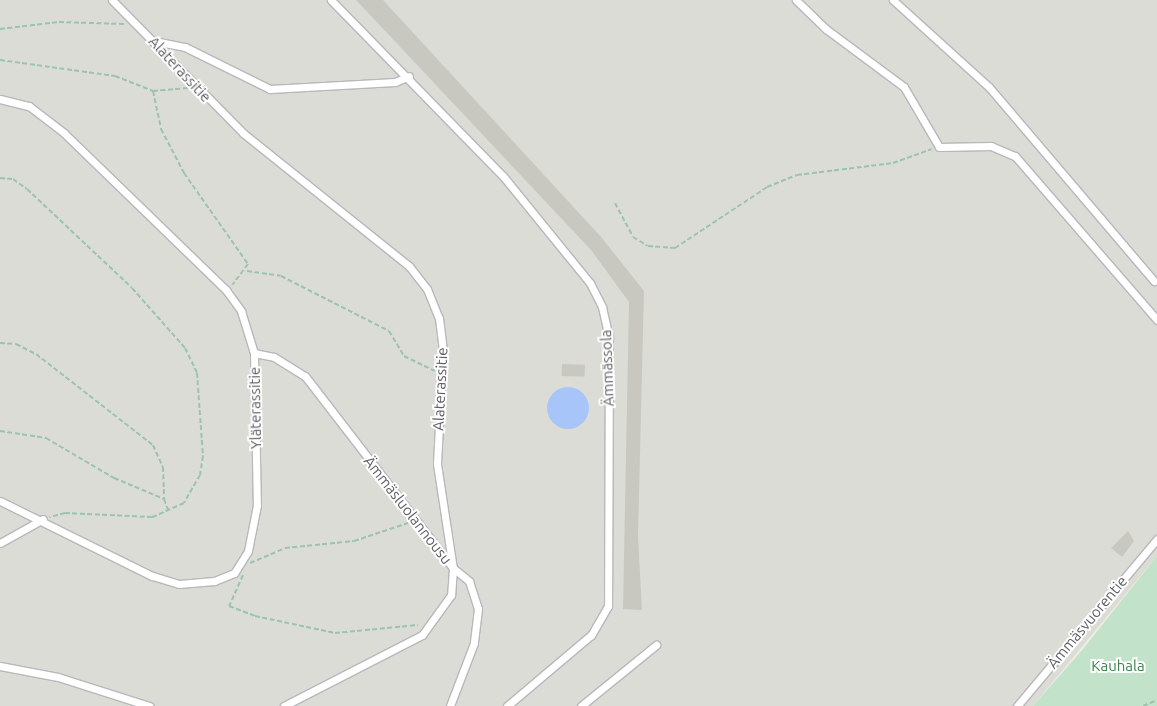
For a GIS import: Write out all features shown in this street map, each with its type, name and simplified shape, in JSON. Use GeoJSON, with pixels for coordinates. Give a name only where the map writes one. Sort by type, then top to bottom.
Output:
{"type":"FeatureCollection","features":[{"type":"Feature","properties":{"kind":"street","name":"Alaterassitie"},"geometry":{"type":"LineString","coordinates":[[112,0],[154,41],[195,87],[277,162],[409,266],[427,289],[439,318],[442,374],[437,464],[453,568],[451,595],[431,624],[396,650],[284,706]]}},
{"type":"Feature","properties":{"kind":"street","name":"Ämmässola"},"geometry":{"type":"LineString","coordinates":[[331,0],[408,76],[503,176],[590,283],[602,307],[609,338],[608,606],[591,635],[507,706]]}},
{"type":"Feature","properties":{"kind":"street"},"geometry":{"type":"LineString","coordinates":[[796,0],[826,29],[904,88],[938,147],[991,146],[1015,156],[1157,320]]}},
{"type":"Feature","properties":{"kind":"street"},"geometry":{"type":"LineString","coordinates":[[892,0],[989,87],[1154,281]]}},
{"type":"Feature","properties":{"kind":"street"},"geometry":{"type":"LineString","coordinates":[[154,41],[185,46],[270,89],[386,82],[408,76]]}},
{"type":"Feature","properties":{"kind":"street","name":"Yläterassitie"},"geometry":{"type":"LineString","coordinates":[[0,99],[30,106],[64,133],[226,290],[241,311],[254,353],[257,505],[254,532],[240,565]]}},
{"type":"Feature","properties":{"kind":"street","name":"Ämmäsluolannousu"},"geometry":{"type":"LineString","coordinates":[[254,353],[274,357],[305,376],[453,568],[469,581],[478,609],[474,643],[450,706]]}},
{"type":"Feature","properties":{"kind":"street"},"geometry":{"type":"LineString","coordinates":[[0,501],[43,519],[152,576],[179,584],[214,581],[240,565]]}},
{"type":"Feature","properties":{"kind":"street"},"geometry":{"type":"LineString","coordinates":[[0,543],[43,519]]}},
{"type":"Feature","properties":{"kind":"street","name":"Ämmäsvuorentie"},"geometry":{"type":"LineString","coordinates":[[1017,706],[1157,538]]}},
{"type":"Feature","properties":{"kind":"street"},"geometry":{"type":"LineString","coordinates":[[581,706],[656,645]]}},
{"type":"Feature","properties":{"kind":"street"},"geometry":{"type":"LineString","coordinates":[[0,666],[58,676],[148,706]]}},
{"type":"Feature","properties":{"kind":"path"},"geometry":{"type":"LineString","coordinates":[[0,29],[16,24],[59,22],[137,24]]}},
{"type":"Feature","properties":{"kind":"path"},"geometry":{"type":"LineString","coordinates":[[0,60],[115,76],[153,91],[195,87]]}},
{"type":"Feature","properties":{"kind":"path"},"geometry":{"type":"LineString","coordinates":[[153,91],[161,129],[184,173],[248,264],[247,271],[226,290]]}},
{"type":"Feature","properties":{"kind":"path"},"geometry":{"type":"LineString","coordinates":[[615,203],[633,237],[648,246],[675,248],[767,187],[797,175],[893,163],[938,147]]}},
{"type":"Feature","properties":{"kind":"path"},"geometry":{"type":"LineString","coordinates":[[0,178],[13,179],[27,188],[132,288],[186,348],[197,373],[203,456],[194,488],[184,503],[169,512],[139,518],[65,513],[43,519]]}},
{"type":"Feature","properties":{"kind":"path"},"geometry":{"type":"LineString","coordinates":[[247,271],[281,276],[389,331],[413,364],[442,374]]}},
{"type":"Feature","properties":{"kind":"path"},"geometry":{"type":"LineString","coordinates":[[0,343],[16,344],[36,354],[153,445],[164,467],[164,500],[169,512]]}},
{"type":"Feature","properties":{"kind":"path"},"geometry":{"type":"LineString","coordinates":[[0,431],[46,438],[114,478],[164,500]]}},
{"type":"Feature","properties":{"kind":"path"},"geometry":{"type":"LineString","coordinates":[[240,565],[286,548],[354,541],[415,520]]}},
{"type":"Feature","properties":{"kind":"path"},"geometry":{"type":"LineString","coordinates":[[248,563],[229,606],[255,616],[336,633],[431,624]]}},
{"type":"Feature","properties":{"kind":"path"},"geometry":{"type":"LineString","coordinates":[[1143,706],[1157,700]]}},
{"type":"Feature","properties":{"kind":"shaded area"},"geometry":{"type":"Polygon","coordinates":[[[0,0],[1157,0],[1157,556],[1033,706],[0,706],[0,0]]]}},
{"type":"Feature","properties":{"kind":"green space","name":"Kauhala"},"geometry":{"type":"Polygon","coordinates":[[[1157,556],[1157,706],[1033,706],[1083,649],[1157,556]]]}},
{"type":"Feature","properties":{"kind":"water"},"geometry":{"type":"Polygon","coordinates":[[[568,387],[583,393],[589,408],[583,423],[568,429],[553,423],[547,408],[553,393],[568,387]]]}},
{"type":"Feature","properties":{"kind":"building"},"geometry":{"type":"Polygon","coordinates":[[[356,0],[383,0],[602,238],[644,291],[638,536],[642,610],[623,609],[629,302],[591,250],[356,0]]]}},
{"type":"Feature","properties":{"kind":"building"},"geometry":{"type":"Polygon","coordinates":[[[562,364],[585,365],[585,377],[562,376],[562,364]]]}},
{"type":"Feature","properties":{"kind":"building"},"geometry":{"type":"Polygon","coordinates":[[[1128,531],[1134,541],[1122,557],[1111,548],[1128,531]]]}}]}
